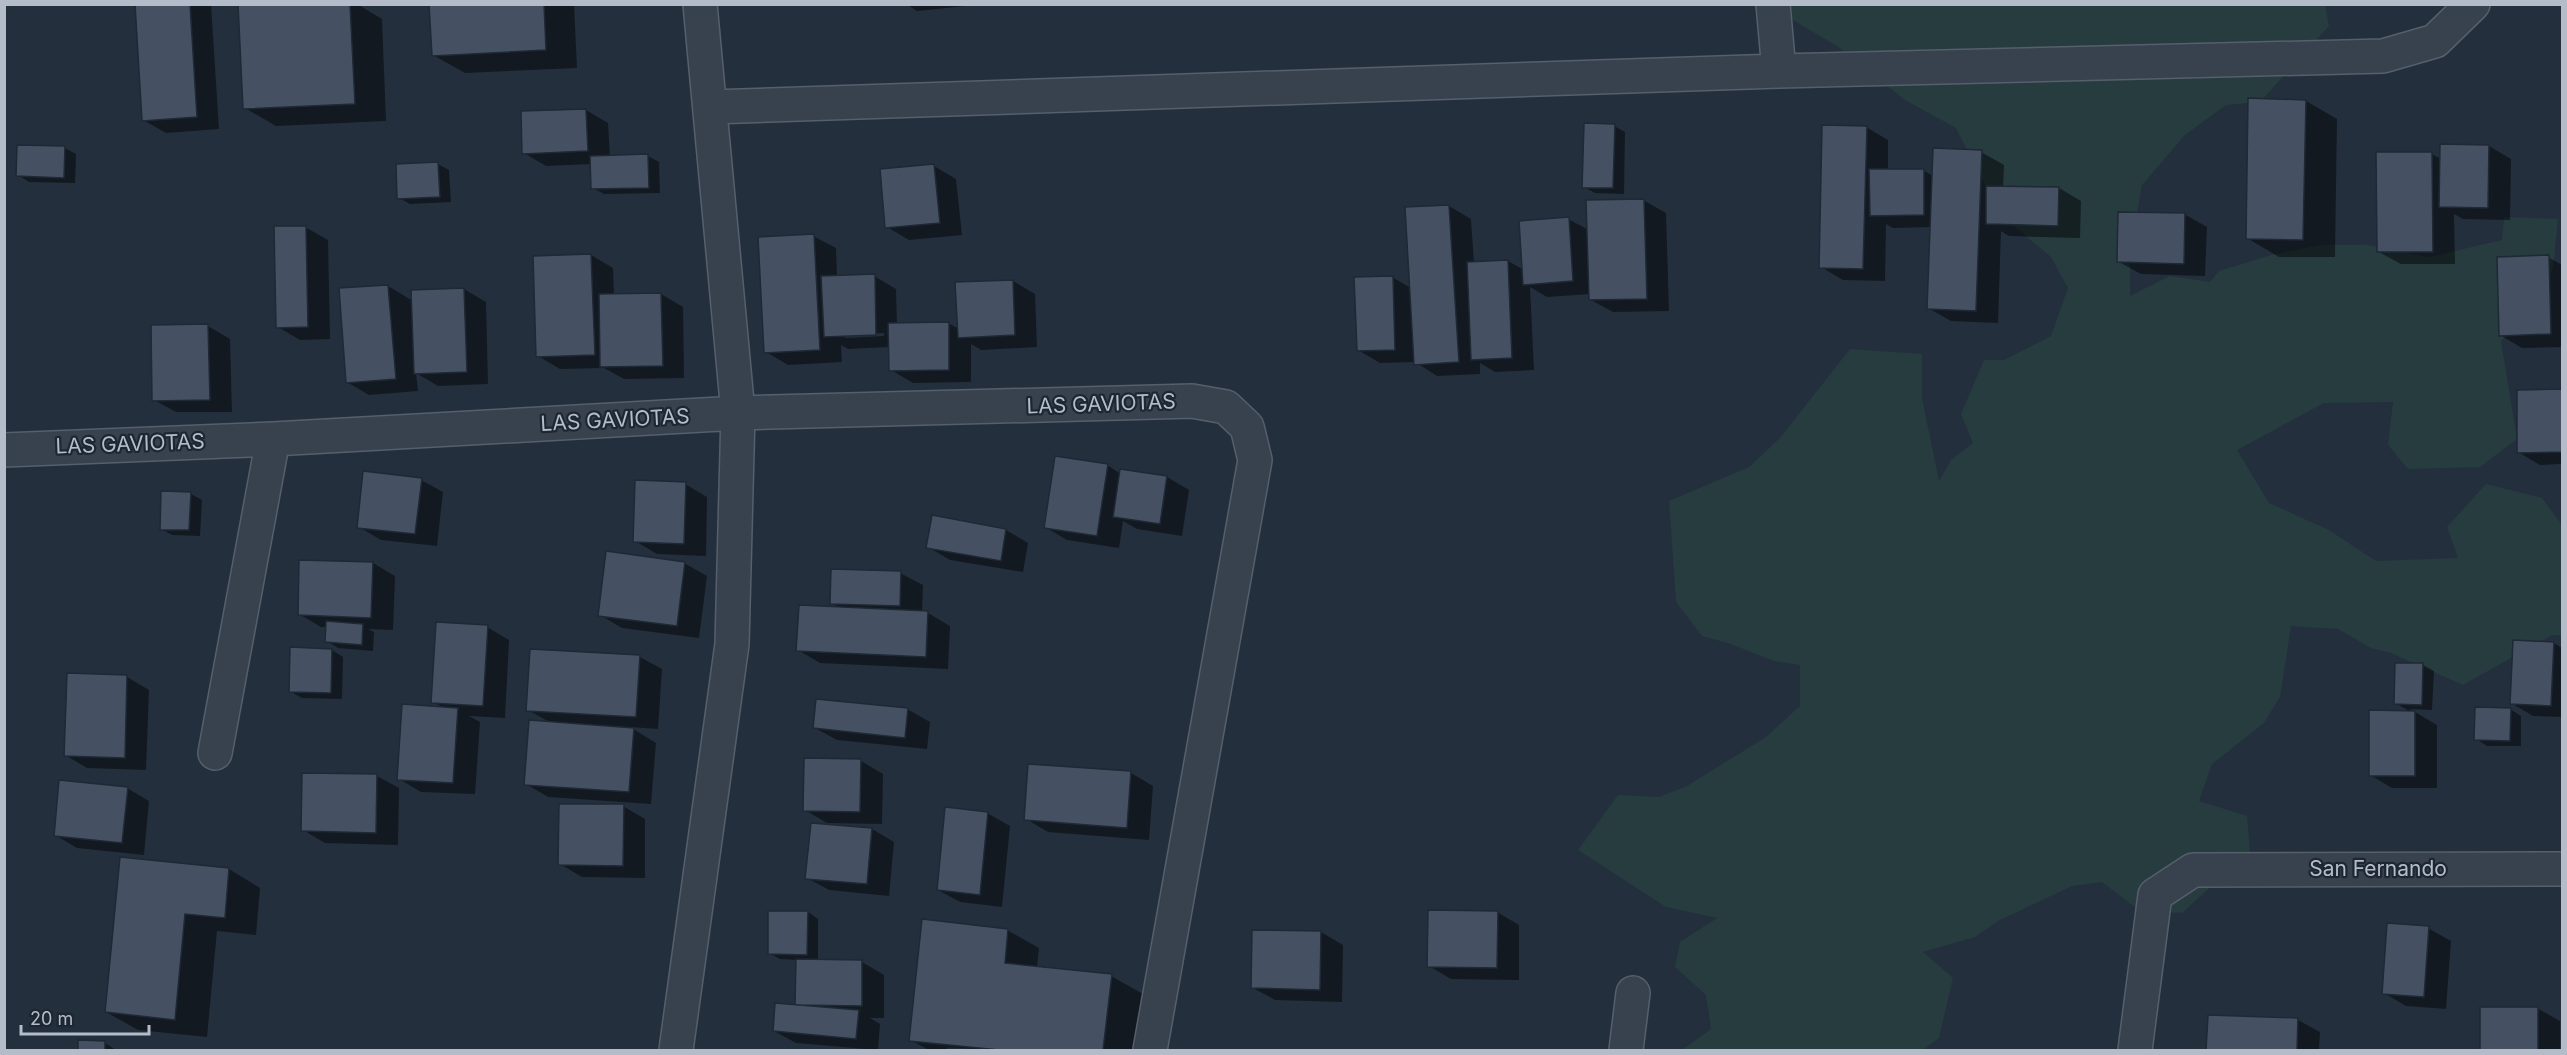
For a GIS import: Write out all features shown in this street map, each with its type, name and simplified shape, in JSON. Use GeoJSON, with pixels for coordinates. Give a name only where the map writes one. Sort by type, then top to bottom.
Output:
{"type":"FeatureCollection","features":[{"type":"Feature","properties":{"kind":"street"},"geometry":{"type":"LineString","coordinates":[[676,1050],[732,644],[738,413],[700,4]]}},
{"type":"Feature","properties":{"kind":"street"},"geometry":{"type":"LineString","coordinates":[[1773,4],[1779,71]]}},
{"type":"Feature","properties":{"kind":"street"},"geometry":{"type":"LineString","coordinates":[[711,107],[1779,71],[2383,56],[2435,41],[2473,4]]}},
{"type":"Feature","properties":{"kind":"street","name":"LAS GAVIOTAS"},"geometry":{"type":"LineString","coordinates":[[4,450],[273,439],[738,413],[1192,401],[1226,407],[1247,427],[1255,460],[1150,1050]]}},
{"type":"Feature","properties":{"kind":"street"},"geometry":{"type":"LineString","coordinates":[[215,753],[273,439]]}},
{"type":"Feature","properties":{"kind":"street","name":"San Fernando"},"geometry":{"type":"LineString","coordinates":[[2135,1050],[2156,895],[2193,870],[2562,869]]}},
{"type":"Feature","properties":{"kind":"street"},"geometry":{"type":"LineString","coordinates":[[1626,1050],[1634,993]]}},
{"type":"Feature","properties":{"kind":"green space"},"geometry":{"type":"Polygon","coordinates":[[[1768,5],[2325,5],[2329,26],[2260,102],[2226,105],[2185,135],[2142,185],[2130,253],[2130,296],[2170,276],[2210,282],[2219,271],[2271,255],[2319,245],[2367,245],[2429,257],[2502,240],[2504,217],[2558,219],[2553,269],[2525,318],[2501,341],[2517,439],[2480,467],[2408,469],[2388,445],[2393,402],[2324,403],[2237,450],[2269,503],[2329,530],[2376,561],[2458,558],[2447,527],[2486,484],[2542,498],[2562,525],[2562,635],[2552,635],[2463,685],[2391,653],[2371,648],[2338,629],[2291,626],[2280,697],[2264,723],[2212,764],[2199,801],[2247,816],[2250,851],[2182,913],[2140,911],[2102,882],[2072,886],[1998,921],[1975,937],[1923,952],[1953,978],[1939,1038],[1923,1050],[1682,1050],[1711,1029],[1706,995],[1675,967],[1680,942],[1717,918],[1666,907],[1578,850],[1618,795],[1659,797],[1687,786],[1766,737],[1800,706],[1800,665],[1774,661],[1728,643],[1702,636],[1676,602],[1669,501],[1749,467],[1780,438],[1850,349],[1922,354],[1922,398],[1939,481],[1951,460],[1973,443],[1961,414],[1984,360],[2004,360],[2051,336],[2068,288],[2051,257],[2011,224],[1981,178],[1956,128],[1905,100],[1840,48],[1768,5]]]}},
{"type":"Feature","properties":{"kind":"building"},"geometry":{"type":"Polygon","coordinates":[[[135,4],[190,4],[197,117],[142,121],[135,4]]]}},
{"type":"Feature","properties":{"kind":"building"},"geometry":{"type":"Polygon","coordinates":[[[238,4],[350,4],[355,104],[243,109],[238,4]]]}},
{"type":"Feature","properties":{"kind":"building"},"geometry":{"type":"Polygon","coordinates":[[[429,4],[544,4],[546,50],[432,56],[429,4]]]}},
{"type":"Feature","properties":{"kind":"building"},"geometry":{"type":"Polygon","coordinates":[[[2248,98],[2306,100],[2303,240],[2246,239],[2248,98]]]}},
{"type":"Feature","properties":{"kind":"building"},"geometry":{"type":"Polygon","coordinates":[[[586,109],[588,151],[522,154],[521,111],[586,109]]]}},
{"type":"Feature","properties":{"kind":"building"},"geometry":{"type":"Polygon","coordinates":[[[1584,123],[1615,124],[1613,188],[1582,188],[1584,123]]]}},
{"type":"Feature","properties":{"kind":"building"},"geometry":{"type":"Polygon","coordinates":[[[1822,125],[1867,126],[1863,269],[1819,268],[1822,125]]]}},
{"type":"Feature","properties":{"kind":"building"},"geometry":{"type":"Polygon","coordinates":[[[2440,144],[2489,145],[2488,208],[2439,207],[2440,144]]]}},
{"type":"Feature","properties":{"kind":"building"},"geometry":{"type":"Polygon","coordinates":[[[17,145],[65,146],[64,178],[16,176],[17,145]]]}},
{"type":"Feature","properties":{"kind":"building"},"geometry":{"type":"Polygon","coordinates":[[[1933,148],[1982,150],[1976,311],[1927,309],[1933,148]]]}},
{"type":"Feature","properties":{"kind":"building"},"geometry":{"type":"Polygon","coordinates":[[[2376,152],[2432,152],[2433,252],[2377,252],[2376,152]]]}},
{"type":"Feature","properties":{"kind":"building"},"geometry":{"type":"Polygon","coordinates":[[[648,154],[649,188],[591,189],[590,156],[648,154]]]}},
{"type":"Feature","properties":{"kind":"building"},"geometry":{"type":"Polygon","coordinates":[[[438,162],[440,197],[397,199],[396,164],[438,162]]]}},
{"type":"Feature","properties":{"kind":"building"},"geometry":{"type":"Polygon","coordinates":[[[934,164],[940,223],[885,228],[880,169],[934,164]]]}},
{"type":"Feature","properties":{"kind":"building"},"geometry":{"type":"Polygon","coordinates":[[[1869,169],[1924,169],[1924,215],[1870,216],[1869,169]]]}},
{"type":"Feature","properties":{"kind":"building"},"geometry":{"type":"Polygon","coordinates":[[[1986,186],[2059,187],[2058,226],[1986,224],[1986,186]]]}},
{"type":"Feature","properties":{"kind":"building"},"geometry":{"type":"Polygon","coordinates":[[[1644,199],[1647,299],[1589,300],[1586,200],[1644,199]]]}},
{"type":"Feature","properties":{"kind":"building"},"geometry":{"type":"Polygon","coordinates":[[[1449,205],[1459,362],[1414,365],[1405,207],[1449,205]]]}},
{"type":"Feature","properties":{"kind":"building"},"geometry":{"type":"Polygon","coordinates":[[[2118,212],[2185,213],[2184,264],[2117,262],[2118,212]]]}},
{"type":"Feature","properties":{"kind":"building"},"geometry":{"type":"Polygon","coordinates":[[[1569,217],[1573,281],[1523,285],[1519,221],[1569,217]]]}},
{"type":"Feature","properties":{"kind":"building"},"geometry":{"type":"Polygon","coordinates":[[[274,226],[306,226],[308,327],[276,328],[274,226]]]}},
{"type":"Feature","properties":{"kind":"building"},"geometry":{"type":"Polygon","coordinates":[[[814,234],[820,350],[764,353],[758,237],[814,234]]]}},
{"type":"Feature","properties":{"kind":"building"},"geometry":{"type":"Polygon","coordinates":[[[591,254],[595,355],[536,357],[533,256],[591,254]]]}},
{"type":"Feature","properties":{"kind":"building"},"geometry":{"type":"Polygon","coordinates":[[[2549,255],[2551,334],[2499,336],[2497,257],[2549,255]]]}},
{"type":"Feature","properties":{"kind":"building"},"geometry":{"type":"Polygon","coordinates":[[[1508,260],[1512,358],[1471,360],[1467,262],[1508,260]]]}},
{"type":"Feature","properties":{"kind":"building"},"geometry":{"type":"Polygon","coordinates":[[[875,274],[876,335],[824,337],[821,276],[875,274]]]}},
{"type":"Feature","properties":{"kind":"building"},"geometry":{"type":"Polygon","coordinates":[[[1393,276],[1395,350],[1357,351],[1354,277],[1393,276]]]}},
{"type":"Feature","properties":{"kind":"building"},"geometry":{"type":"Polygon","coordinates":[[[1013,280],[1015,335],[958,338],[955,282],[1013,280]]]}},
{"type":"Feature","properties":{"kind":"building"},"geometry":{"type":"Polygon","coordinates":[[[388,285],[396,379],[346,383],[339,288],[388,285]]]}},
{"type":"Feature","properties":{"kind":"building"},"geometry":{"type":"Polygon","coordinates":[[[464,288],[467,372],[414,374],[411,290],[464,288]]]}},
{"type":"Feature","properties":{"kind":"building"},"geometry":{"type":"Polygon","coordinates":[[[661,293],[663,366],[600,367],[599,294],[661,293]]]}},
{"type":"Feature","properties":{"kind":"building"},"geometry":{"type":"Polygon","coordinates":[[[949,322],[949,370],[889,371],[888,323],[949,322]]]}},
{"type":"Feature","properties":{"kind":"building"},"geometry":{"type":"Polygon","coordinates":[[[208,324],[210,400],[152,401],[151,325],[208,324]]]}},
{"type":"Feature","properties":{"kind":"building"},"geometry":{"type":"Polygon","coordinates":[[[2562,389],[2562,452],[2517,453],[2517,390],[2562,389]]]}},
{"type":"Feature","properties":{"kind":"building"},"geometry":{"type":"Polygon","coordinates":[[[1055,456],[1108,464],[1097,536],[1044,528],[1055,456]]]}},
{"type":"Feature","properties":{"kind":"building"},"geometry":{"type":"Polygon","coordinates":[[[1120,469],[1167,476],[1160,524],[1113,517],[1120,469]]]}},
{"type":"Feature","properties":{"kind":"building"},"geometry":{"type":"Polygon","coordinates":[[[363,471],[422,478],[415,534],[357,528],[363,471]]]}},
{"type":"Feature","properties":{"kind":"building"},"geometry":{"type":"Polygon","coordinates":[[[635,480],[686,482],[684,544],[633,542],[635,480]]]}},
{"type":"Feature","properties":{"kind":"building"},"geometry":{"type":"Polygon","coordinates":[[[161,491],[191,492],[189,530],[160,530],[161,491]]]}},
{"type":"Feature","properties":{"kind":"building"},"geometry":{"type":"Polygon","coordinates":[[[932,515],[1006,529],[1001,561],[926,548],[932,515]]]}},
{"type":"Feature","properties":{"kind":"building"},"geometry":{"type":"Polygon","coordinates":[[[606,551],[685,562],[677,626],[598,616],[606,551]]]}},
{"type":"Feature","properties":{"kind":"building"},"geometry":{"type":"Polygon","coordinates":[[[299,560],[373,562],[371,618],[298,615],[299,560]]]}},
{"type":"Feature","properties":{"kind":"building"},"geometry":{"type":"Polygon","coordinates":[[[831,569],[901,571],[900,606],[830,604],[831,569]]]}},
{"type":"Feature","properties":{"kind":"building"},"geometry":{"type":"Polygon","coordinates":[[[799,605],[928,611],[926,657],[796,651],[799,605]]]}},
{"type":"Feature","properties":{"kind":"building"},"geometry":{"type":"Polygon","coordinates":[[[326,621],[363,624],[362,645],[325,642],[326,621]]]}},
{"type":"Feature","properties":{"kind":"building"},"geometry":{"type":"Polygon","coordinates":[[[436,622],[488,625],[483,706],[431,703],[436,622]]]}},
{"type":"Feature","properties":{"kind":"building"},"geometry":{"type":"Polygon","coordinates":[[[2513,640],[2554,642],[2551,706],[2510,704],[2513,640]]]}},
{"type":"Feature","properties":{"kind":"building"},"geometry":{"type":"Polygon","coordinates":[[[290,647],[332,649],[331,693],[289,692],[290,647]]]}},
{"type":"Feature","properties":{"kind":"building"},"geometry":{"type":"Polygon","coordinates":[[[530,649],[640,655],[636,717],[526,711],[530,649]]]}},
{"type":"Feature","properties":{"kind":"building"},"geometry":{"type":"Polygon","coordinates":[[[2395,663],[2423,663],[2422,705],[2394,704],[2395,663]]]}},
{"type":"Feature","properties":{"kind":"building"},"geometry":{"type":"Polygon","coordinates":[[[67,673],[127,675],[125,758],[64,756],[67,673]]]}},
{"type":"Feature","properties":{"kind":"building"},"geometry":{"type":"Polygon","coordinates":[[[816,699],[908,708],[905,738],[813,728],[816,699]]]}},
{"type":"Feature","properties":{"kind":"building"},"geometry":{"type":"Polygon","coordinates":[[[402,704],[458,708],[453,783],[397,780],[402,704]]]}},
{"type":"Feature","properties":{"kind":"building"},"geometry":{"type":"Polygon","coordinates":[[[2475,707],[2511,708],[2510,741],[2474,740],[2475,707]]]}},
{"type":"Feature","properties":{"kind":"building"},"geometry":{"type":"Polygon","coordinates":[[[2369,710],[2415,711],[2415,776],[2369,776],[2369,710]]]}},
{"type":"Feature","properties":{"kind":"building"},"geometry":{"type":"Polygon","coordinates":[[[529,720],[634,728],[629,792],[524,785],[529,720]]]}},
{"type":"Feature","properties":{"kind":"building"},"geometry":{"type":"Polygon","coordinates":[[[804,758],[861,759],[860,812],[803,811],[804,758]]]}},
{"type":"Feature","properties":{"kind":"building"},"geometry":{"type":"Polygon","coordinates":[[[1028,764],[1131,771],[1127,828],[1024,820],[1028,764]]]}},
{"type":"Feature","properties":{"kind":"building"},"geometry":{"type":"Polygon","coordinates":[[[302,773],[377,774],[376,833],[301,831],[302,773]]]}},
{"type":"Feature","properties":{"kind":"building"},"geometry":{"type":"Polygon","coordinates":[[[59,780],[128,787],[122,843],[54,836],[59,780]]]}},
{"type":"Feature","properties":{"kind":"building"},"geometry":{"type":"Polygon","coordinates":[[[559,804],[624,804],[623,866],[558,865],[559,804]]]}},
{"type":"Feature","properties":{"kind":"building"},"geometry":{"type":"Polygon","coordinates":[[[945,807],[988,812],[980,895],[937,890],[945,807]]]}},
{"type":"Feature","properties":{"kind":"building"},"geometry":{"type":"Polygon","coordinates":[[[811,823],[872,828],[867,884],[805,879],[811,823]]]}},
{"type":"Feature","properties":{"kind":"building"},"geometry":{"type":"Polygon","coordinates":[[[120,857],[229,868],[225,918],[185,914],[175,1020],[105,1012],[120,857]]]}},
{"type":"Feature","properties":{"kind":"building"},"geometry":{"type":"Polygon","coordinates":[[[1428,910],[1498,911],[1497,968],[1427,967],[1428,910]]]}},
{"type":"Feature","properties":{"kind":"building"},"geometry":{"type":"Polygon","coordinates":[[[768,911],[808,911],[807,955],[768,954],[768,911]]]}},
{"type":"Feature","properties":{"kind":"building"},"geometry":{"type":"Polygon","coordinates":[[[922,919],[1008,929],[1005,963],[1112,974],[1103,1050],[999,1050],[909,1041],[922,919]]]}},
{"type":"Feature","properties":{"kind":"building"},"geometry":{"type":"Polygon","coordinates":[[[2387,923],[2429,926],[2424,997],[2382,994],[2387,923]]]}},
{"type":"Feature","properties":{"kind":"building"},"geometry":{"type":"Polygon","coordinates":[[[1252,930],[1321,931],[1320,990],[1251,988],[1252,930]]]}},
{"type":"Feature","properties":{"kind":"building"},"geometry":{"type":"Polygon","coordinates":[[[796,959],[862,960],[862,1006],[795,1005],[796,959]]]}},
{"type":"Feature","properties":{"kind":"building"},"geometry":{"type":"Polygon","coordinates":[[[775,1003],[859,1010],[856,1039],[773,1031],[775,1003]]]}},
{"type":"Feature","properties":{"kind":"building"},"geometry":{"type":"Polygon","coordinates":[[[2480,1007],[2538,1007],[2538,1050],[2480,1050],[2480,1007]]]}},
{"type":"Feature","properties":{"kind":"building"},"geometry":{"type":"Polygon","coordinates":[[[2208,1015],[2298,1018],[2297,1050],[2206,1050],[2208,1015]]]}},
{"type":"Feature","properties":{"kind":"building"},"geometry":{"type":"Polygon","coordinates":[[[78,1040],[105,1041],[105,1050],[78,1050],[78,1040]]]}},
{"type":"Feature","properties":{"kind":"building"},"geometry":{"type":"Polygon","coordinates":[[[948,1048],[984,1050],[947,1050],[948,1048]]]}}]}
